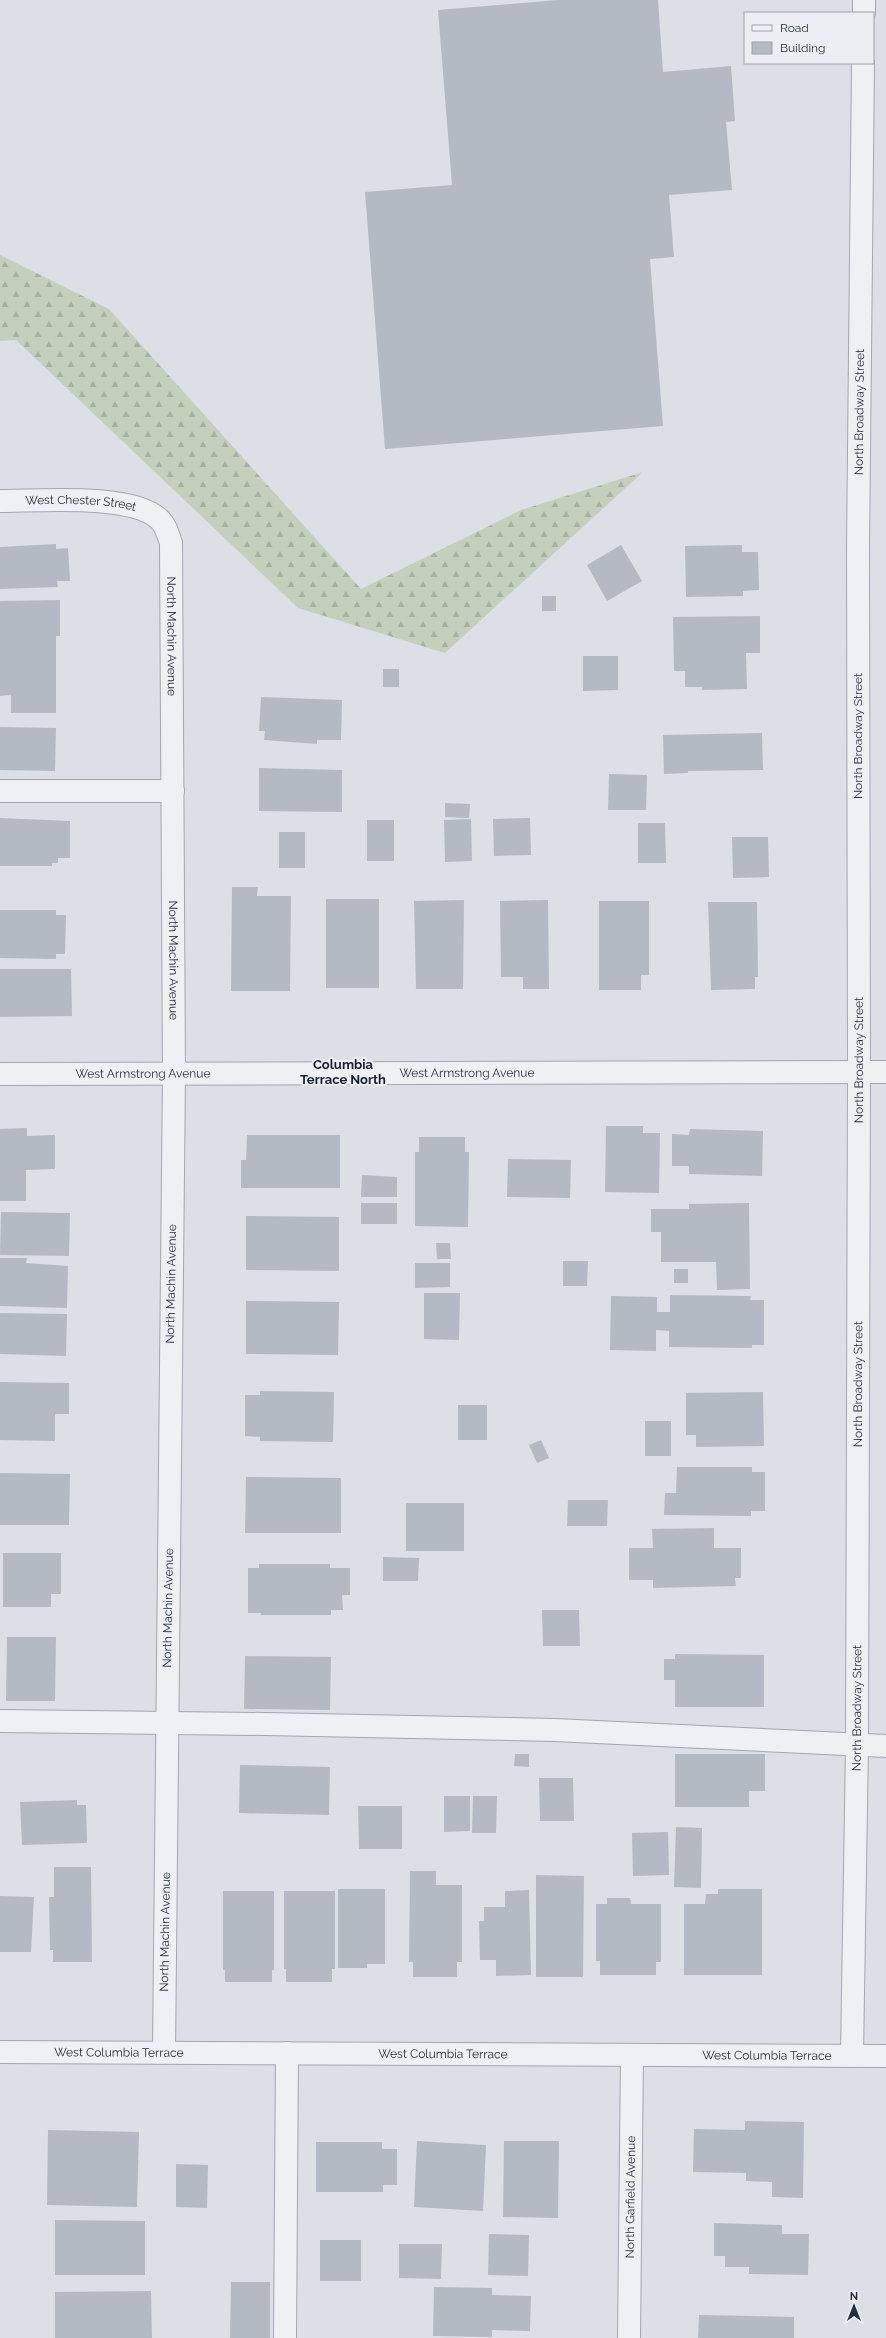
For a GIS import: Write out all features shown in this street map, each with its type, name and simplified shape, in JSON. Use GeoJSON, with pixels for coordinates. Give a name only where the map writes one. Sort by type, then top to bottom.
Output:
{"type":"FeatureCollection","features":[{"type":"Feature","properties":{"kind":"street"},"geometry":{"type":"LineString","coordinates":[[864,0],[864,12]]}},
{"type":"Feature","properties":{"kind":"street","name":"North Broadway Street"},"geometry":{"type":"LineString","coordinates":[[852,2056],[857,1745],[859,1073],[858,548],[863,64]]}},
{"type":"Feature","properties":{"kind":"street","name":"West Chester Street"},"geometry":{"type":"LineString","coordinates":[[0,501],[108,501],[129,505],[159,519]]}},
{"type":"Feature","properties":{"kind":"street","name":"North Machin Avenue"},"geometry":{"type":"LineString","coordinates":[[159,519],[166,528],[172,550],[174,1074],[164,2052]]}},
{"type":"Feature","properties":{"kind":"street"},"geometry":{"type":"LineString","coordinates":[[0,791],[173,791]]}},
{"type":"Feature","properties":{"kind":"street","name":"West Armstrong Avenue"},"geometry":{"type":"LineString","coordinates":[[0,1074],[886,1072]]}},
{"type":"Feature","properties":{"kind":"street"},"geometry":{"type":"LineString","coordinates":[[0,1722],[167,1725],[274,1724],[555,1730],[886,1746]]}},
{"type":"Feature","properties":{"kind":"street","name":"West Columbia Terrace"},"geometry":{"type":"LineString","coordinates":[[0,2052],[886,2056]]}},
{"type":"Feature","properties":{"kind":"street"},"geometry":{"type":"LineString","coordinates":[[286,2338],[287,2053]]}},
{"type":"Feature","properties":{"kind":"street","name":"North Garfield Avenue"},"geometry":{"type":"LineString","coordinates":[[629,2338],[632,2056]]}},
{"type":"Feature","properties":{"kind":"green space"},"geometry":{"type":"Polygon","coordinates":[[[0,255],[109,309],[361,589],[521,510],[643,472],[445,653],[298,608],[16,340],[0,341],[0,255]]]}},
{"type":"Feature","properties":{"kind":"building"},"geometry":{"type":"Polygon","coordinates":[[[558,0],[658,0],[663,72],[731,66],[735,121],[726,122],[732,190],[669,195],[674,257],[650,259],[663,426],[385,449],[365,192],[452,185],[438,10],[558,0]]]}},
{"type":"Feature","properties":{"kind":"building"},"geometry":{"type":"Polygon","coordinates":[[[56,544],[56,549],[68,548],[70,581],[57,581],[58,587],[0,589],[0,547],[56,544]]]}},
{"type":"Feature","properties":{"kind":"building"},"geometry":{"type":"Polygon","coordinates":[[[621,545],[642,581],[607,601],[587,565],[621,545]]]}},
{"type":"Feature","properties":{"kind":"building"},"geometry":{"type":"Polygon","coordinates":[[[742,545],[742,552],[758,552],[759,590],[743,591],[743,596],[686,597],[685,546],[742,545]]]}},
{"type":"Feature","properties":{"kind":"building"},"geometry":{"type":"Polygon","coordinates":[[[542,596],[556,596],[556,611],[542,611],[542,596]]]}},
{"type":"Feature","properties":{"kind":"building"},"geometry":{"type":"Polygon","coordinates":[[[60,600],[60,636],[56,636],[56,713],[11,713],[11,695],[0,696],[0,601],[60,600]]]}},
{"type":"Feature","properties":{"kind":"building"},"geometry":{"type":"Polygon","coordinates":[[[760,616],[760,653],[746,653],[747,689],[702,690],[702,687],[685,687],[685,671],[674,671],[673,617],[760,616]]]}},
{"type":"Feature","properties":{"kind":"building"},"geometry":{"type":"Polygon","coordinates":[[[583,656],[618,656],[618,690],[583,691],[583,656]]]}},
{"type":"Feature","properties":{"kind":"building"},"geometry":{"type":"Polygon","coordinates":[[[383,669],[399,669],[399,687],[383,687],[383,669]]]}},
{"type":"Feature","properties":{"kind":"building"},"geometry":{"type":"Polygon","coordinates":[[[261,697],[342,700],[341,740],[317,740],[317,744],[264,740],[265,731],[259,731],[261,697]]]}},
{"type":"Feature","properties":{"kind":"building"},"geometry":{"type":"Polygon","coordinates":[[[0,727],[56,728],[55,771],[0,770],[0,727]]]}},
{"type":"Feature","properties":{"kind":"building"},"geometry":{"type":"Polygon","coordinates":[[[762,733],[763,770],[688,771],[688,773],[664,774],[663,735],[762,733]]]}},
{"type":"Feature","properties":{"kind":"building"},"geometry":{"type":"Polygon","coordinates":[[[259,768],[342,770],[342,812],[259,811],[259,768]]]}},
{"type":"Feature","properties":{"kind":"building"},"geometry":{"type":"Polygon","coordinates":[[[609,774],[647,775],[646,810],[608,810],[609,774]]]}},
{"type":"Feature","properties":{"kind":"building"},"geometry":{"type":"Polygon","coordinates":[[[445,803],[470,804],[469,818],[445,817],[445,803]]]}},
{"type":"Feature","properties":{"kind":"building"},"geometry":{"type":"Polygon","coordinates":[[[0,818],[70,821],[70,858],[58,858],[58,863],[52,863],[52,866],[0,866],[0,818]]]}},
{"type":"Feature","properties":{"kind":"building"},"geometry":{"type":"Polygon","coordinates":[[[530,818],[531,855],[494,856],[493,819],[530,818]]]}},
{"type":"Feature","properties":{"kind":"building"},"geometry":{"type":"Polygon","coordinates":[[[471,819],[472,861],[445,862],[444,820],[471,819]]]}},
{"type":"Feature","properties":{"kind":"building"},"geometry":{"type":"Polygon","coordinates":[[[367,820],[394,820],[394,861],[367,861],[367,820]]]}},
{"type":"Feature","properties":{"kind":"building"},"geometry":{"type":"Polygon","coordinates":[[[638,823],[665,823],[666,863],[638,863],[638,823]]]}},
{"type":"Feature","properties":{"kind":"building"},"geometry":{"type":"Polygon","coordinates":[[[279,832],[305,832],[305,868],[279,868],[279,832]]]}},
{"type":"Feature","properties":{"kind":"building"},"geometry":{"type":"Polygon","coordinates":[[[732,837],[768,837],[769,877],[733,878],[732,837]]]}},
{"type":"Feature","properties":{"kind":"building"},"geometry":{"type":"Polygon","coordinates":[[[232,887],[258,887],[257,896],[291,896],[290,991],[231,991],[232,887]]]}},
{"type":"Feature","properties":{"kind":"building"},"geometry":{"type":"Polygon","coordinates":[[[326,899],[379,899],[379,988],[326,988],[326,899]]]}},
{"type":"Feature","properties":{"kind":"building"},"geometry":{"type":"Polygon","coordinates":[[[464,900],[463,989],[416,989],[414,901],[464,900]]]}},
{"type":"Feature","properties":{"kind":"building"},"geometry":{"type":"Polygon","coordinates":[[[548,900],[549,989],[523,989],[523,977],[501,977],[500,901],[548,900]]]}},
{"type":"Feature","properties":{"kind":"building"},"geometry":{"type":"Polygon","coordinates":[[[599,901],[649,901],[649,975],[641,975],[641,990],[599,990],[599,901]]]}},
{"type":"Feature","properties":{"kind":"building"},"geometry":{"type":"Polygon","coordinates":[[[708,902],[757,902],[758,977],[755,977],[755,989],[711,990],[708,902]]]}},
{"type":"Feature","properties":{"kind":"building"},"geometry":{"type":"Polygon","coordinates":[[[0,910],[56,910],[56,915],[66,915],[65,954],[56,954],[56,959],[0,958],[0,910]]]}},
{"type":"Feature","properties":{"kind":"building"},"geometry":{"type":"Polygon","coordinates":[[[0,969],[71,969],[72,1016],[0,1017],[0,969]]]}},
{"type":"Feature","properties":{"kind":"building"},"geometry":{"type":"Polygon","coordinates":[[[606,1126],[643,1126],[643,1133],[660,1133],[659,1193],[605,1192],[606,1126]]]}},
{"type":"Feature","properties":{"kind":"building"},"geometry":{"type":"Polygon","coordinates":[[[27,1128],[27,1136],[55,1135],[55,1169],[26,1170],[26,1201],[0,1201],[0,1129],[27,1128]]]}},
{"type":"Feature","properties":{"kind":"building"},"geometry":{"type":"Polygon","coordinates":[[[690,1129],[763,1131],[762,1176],[689,1174],[689,1166],[672,1166],[672,1134],[689,1135],[690,1129]]]}},
{"type":"Feature","properties":{"kind":"building"},"geometry":{"type":"Polygon","coordinates":[[[247,1135],[340,1135],[340,1188],[241,1188],[241,1160],[246,1160],[247,1135]]]}},
{"type":"Feature","properties":{"kind":"building"},"geometry":{"type":"Polygon","coordinates":[[[419,1137],[465,1137],[465,1152],[469,1152],[468,1227],[415,1226],[415,1152],[419,1152],[419,1137]]]}},
{"type":"Feature","properties":{"kind":"building"},"geometry":{"type":"Polygon","coordinates":[[[508,1159],[571,1160],[570,1198],[507,1197],[508,1159]]]}},
{"type":"Feature","properties":{"kind":"building"},"geometry":{"type":"Polygon","coordinates":[[[362,1175],[397,1177],[397,1197],[361,1197],[362,1175]]]}},
{"type":"Feature","properties":{"kind":"building"},"geometry":{"type":"Polygon","coordinates":[[[361,1203],[397,1203],[397,1224],[361,1224],[361,1203]]]}},
{"type":"Feature","properties":{"kind":"building"},"geometry":{"type":"Polygon","coordinates":[[[749,1203],[750,1289],[717,1290],[716,1262],[661,1262],[661,1232],[651,1232],[651,1209],[689,1209],[689,1204],[749,1203]]]}},
{"type":"Feature","properties":{"kind":"building"},"geometry":{"type":"Polygon","coordinates":[[[1,1212],[70,1213],[69,1256],[0,1255],[1,1212]]]}},
{"type":"Feature","properties":{"kind":"building"},"geometry":{"type":"Polygon","coordinates":[[[246,1216],[339,1217],[339,1271],[246,1270],[246,1216]]]}},
{"type":"Feature","properties":{"kind":"building"},"geometry":{"type":"Polygon","coordinates":[[[436,1243],[450,1243],[451,1259],[437,1259],[436,1243]]]}},
{"type":"Feature","properties":{"kind":"building"},"geometry":{"type":"Polygon","coordinates":[[[0,1258],[27,1258],[26,1263],[68,1266],[67,1308],[0,1306],[0,1258]]]}},
{"type":"Feature","properties":{"kind":"building"},"geometry":{"type":"Polygon","coordinates":[[[563,1261],[588,1261],[587,1286],[563,1286],[563,1261]]]}},
{"type":"Feature","properties":{"kind":"building"},"geometry":{"type":"Polygon","coordinates":[[[415,1263],[450,1263],[450,1287],[415,1288],[415,1263]]]}},
{"type":"Feature","properties":{"kind":"building"},"geometry":{"type":"Polygon","coordinates":[[[674,1269],[688,1269],[688,1283],[674,1283],[674,1269]]]}},
{"type":"Feature","properties":{"kind":"building"},"geometry":{"type":"Polygon","coordinates":[[[424,1293],[460,1293],[459,1340],[424,1339],[424,1293]]]}},
{"type":"Feature","properties":{"kind":"building"},"geometry":{"type":"Polygon","coordinates":[[[670,1295],[751,1296],[750,1300],[764,1300],[764,1345],[752,1345],[752,1348],[669,1347],[669,1331],[656,1330],[656,1351],[610,1350],[611,1296],[657,1297],[657,1312],[670,1312],[670,1295]]]}},
{"type":"Feature","properties":{"kind":"building"},"geometry":{"type":"Polygon","coordinates":[[[246,1301],[339,1302],[338,1355],[246,1354],[246,1301]]]}},
{"type":"Feature","properties":{"kind":"building"},"geometry":{"type":"Polygon","coordinates":[[[0,1313],[67,1314],[66,1356],[0,1354],[0,1313]]]}},
{"type":"Feature","properties":{"kind":"building"},"geometry":{"type":"Polygon","coordinates":[[[0,1382],[69,1383],[69,1414],[55,1414],[55,1441],[0,1440],[0,1382]]]}},
{"type":"Feature","properties":{"kind":"building"},"geometry":{"type":"Polygon","coordinates":[[[260,1391],[334,1392],[333,1442],[260,1441],[260,1437],[245,1436],[245,1395],[260,1395],[260,1391]]]}},
{"type":"Feature","properties":{"kind":"building"},"geometry":{"type":"Polygon","coordinates":[[[763,1392],[764,1446],[696,1447],[696,1435],[686,1435],[686,1393],[763,1392]]]}},
{"type":"Feature","properties":{"kind":"building"},"geometry":{"type":"Polygon","coordinates":[[[458,1405],[487,1405],[487,1440],[458,1440],[458,1405]]]}},
{"type":"Feature","properties":{"kind":"building"},"geometry":{"type":"Polygon","coordinates":[[[645,1421],[671,1421],[671,1456],[645,1456],[645,1421]]]}},
{"type":"Feature","properties":{"kind":"building"},"geometry":{"type":"Polygon","coordinates":[[[541,1440],[549,1458],[537,1463],[529,1445],[541,1440]]]}},
{"type":"Feature","properties":{"kind":"building"},"geometry":{"type":"Polygon","coordinates":[[[677,1467],[752,1467],[752,1472],[765,1472],[765,1511],[751,1511],[751,1516],[664,1515],[665,1493],[676,1493],[677,1467]]]}},
{"type":"Feature","properties":{"kind":"building"},"geometry":{"type":"Polygon","coordinates":[[[0,1473],[70,1474],[69,1525],[0,1525],[0,1473]]]}},
{"type":"Feature","properties":{"kind":"building"},"geometry":{"type":"Polygon","coordinates":[[[246,1477],[341,1478],[341,1533],[245,1533],[246,1477]]]}},
{"type":"Feature","properties":{"kind":"building"},"geometry":{"type":"Polygon","coordinates":[[[568,1500],[608,1500],[607,1526],[567,1526],[568,1500]]]}},
{"type":"Feature","properties":{"kind":"building"},"geometry":{"type":"Polygon","coordinates":[[[406,1503],[464,1503],[464,1551],[406,1551],[406,1503]]]}},
{"type":"Feature","properties":{"kind":"building"},"geometry":{"type":"Polygon","coordinates":[[[714,1528],[714,1548],[741,1548],[741,1578],[735,1578],[736,1586],[653,1588],[653,1580],[629,1580],[629,1548],[653,1548],[652,1529],[714,1528]]]}},
{"type":"Feature","properties":{"kind":"building"},"geometry":{"type":"Polygon","coordinates":[[[3,1553],[61,1553],[61,1594],[51,1594],[51,1607],[3,1607],[3,1553]]]}},
{"type":"Feature","properties":{"kind":"building"},"geometry":{"type":"Polygon","coordinates":[[[383,1557],[419,1558],[418,1581],[383,1581],[383,1557]]]}},
{"type":"Feature","properties":{"kind":"building"},"geometry":{"type":"Polygon","coordinates":[[[259,1564],[330,1564],[330,1568],[350,1568],[350,1595],[342,1595],[343,1610],[331,1610],[331,1615],[261,1615],[261,1613],[248,1613],[248,1568],[259,1568],[259,1564]]]}},
{"type":"Feature","properties":{"kind":"building"},"geometry":{"type":"Polygon","coordinates":[[[542,1610],[579,1610],[580,1646],[543,1646],[542,1610]]]}},
{"type":"Feature","properties":{"kind":"building"},"geometry":{"type":"Polygon","coordinates":[[[7,1637],[56,1637],[55,1701],[6,1701],[7,1637]]]}},
{"type":"Feature","properties":{"kind":"building"},"geometry":{"type":"Polygon","coordinates":[[[675,1654],[764,1655],[764,1707],[675,1707],[675,1680],[664,1680],[664,1659],[675,1659],[675,1654]]]}},
{"type":"Feature","properties":{"kind":"building"},"geometry":{"type":"Polygon","coordinates":[[[245,1656],[331,1657],[330,1710],[244,1709],[245,1656]]]}},
{"type":"Feature","properties":{"kind":"building"},"geometry":{"type":"Polygon","coordinates":[[[515,1754],[529,1754],[529,1767],[514,1766],[515,1754]]]}},
{"type":"Feature","properties":{"kind":"building"},"geometry":{"type":"Polygon","coordinates":[[[675,1754],[765,1754],[765,1791],[749,1791],[749,1807],[675,1807],[675,1754]]]}},
{"type":"Feature","properties":{"kind":"building"},"geometry":{"type":"Polygon","coordinates":[[[240,1765],[330,1767],[329,1815],[239,1813],[240,1765]]]}},
{"type":"Feature","properties":{"kind":"building"},"geometry":{"type":"Polygon","coordinates":[[[539,1778],[573,1778],[574,1821],[540,1821],[539,1778]]]}},
{"type":"Feature","properties":{"kind":"building"},"geometry":{"type":"Polygon","coordinates":[[[444,1796],[470,1796],[470,1831],[444,1832],[444,1796]]]}},
{"type":"Feature","properties":{"kind":"building"},"geometry":{"type":"Polygon","coordinates":[[[473,1796],[497,1796],[496,1833],[472,1833],[473,1796]]]}},
{"type":"Feature","properties":{"kind":"building"},"geometry":{"type":"Polygon","coordinates":[[[77,1800],[77,1805],[86,1805],[87,1843],[22,1845],[20,1802],[77,1800]]]}},
{"type":"Feature","properties":{"kind":"building"},"geometry":{"type":"Polygon","coordinates":[[[358,1806],[402,1806],[402,1849],[359,1849],[358,1806]]]}},
{"type":"Feature","properties":{"kind":"building"},"geometry":{"type":"Polygon","coordinates":[[[676,1827],[702,1828],[701,1888],[674,1887],[676,1827]]]}},
{"type":"Feature","properties":{"kind":"building"},"geometry":{"type":"Polygon","coordinates":[[[668,1832],[669,1875],[633,1876],[632,1833],[668,1832]]]}},
{"type":"Feature","properties":{"kind":"building"},"geometry":{"type":"Polygon","coordinates":[[[54,1867],[91,1867],[92,1962],[53,1962],[53,1950],[50,1950],[49,1897],[54,1897],[54,1867]]]}},
{"type":"Feature","properties":{"kind":"building"},"geometry":{"type":"Polygon","coordinates":[[[410,1871],[436,1871],[436,1885],[462,1885],[462,1962],[457,1962],[457,1977],[413,1977],[413,1962],[409,1962],[410,1871]]]}},
{"type":"Feature","properties":{"kind":"building"},"geometry":{"type":"Polygon","coordinates":[[[536,1875],[584,1876],[583,1977],[536,1977],[536,1875]]]}},
{"type":"Feature","properties":{"kind":"building"},"geometry":{"type":"Polygon","coordinates":[[[338,1889],[385,1889],[385,1964],[367,1964],[367,1968],[338,1968],[338,1889]]]}},
{"type":"Feature","properties":{"kind":"building"},"geometry":{"type":"Polygon","coordinates":[[[718,1889],[762,1889],[762,1975],[684,1975],[684,1904],[705,1904],[706,1894],[718,1894],[718,1889]]]}},
{"type":"Feature","properties":{"kind":"building"},"geometry":{"type":"Polygon","coordinates":[[[529,1890],[531,1975],[496,1976],[496,1960],[480,1960],[479,1921],[484,1921],[484,1907],[505,1907],[505,1891],[529,1890]]]}},
{"type":"Feature","properties":{"kind":"building"},"geometry":{"type":"Polygon","coordinates":[[[223,1891],[274,1891],[274,1970],[272,1970],[272,1982],[225,1982],[225,1970],[223,1970],[223,1891]]]}},
{"type":"Feature","properties":{"kind":"building"},"geometry":{"type":"Polygon","coordinates":[[[284,1891],[335,1891],[335,1969],[332,1969],[332,1982],[286,1982],[286,1969],[284,1969],[284,1891]]]}},
{"type":"Feature","properties":{"kind":"building"},"geometry":{"type":"Polygon","coordinates":[[[0,1896],[34,1897],[31,1952],[0,1952],[0,1896]]]}},
{"type":"Feature","properties":{"kind":"building"},"geometry":{"type":"Polygon","coordinates":[[[607,1898],[630,1898],[631,1904],[661,1904],[661,1962],[656,1962],[656,1975],[600,1975],[600,1961],[596,1961],[596,1904],[607,1904],[607,1898]]]}},
{"type":"Feature","properties":{"kind":"building"},"geometry":{"type":"Polygon","coordinates":[[[745,2121],[804,2122],[803,2198],[772,2197],[772,2182],[746,2181],[746,2173],[693,2172],[694,2129],[745,2130],[745,2121]]]}},
{"type":"Feature","properties":{"kind":"building"},"geometry":{"type":"Polygon","coordinates":[[[48,2130],[139,2132],[137,2207],[47,2205],[48,2130]]]}},
{"type":"Feature","properties":{"kind":"building"},"geometry":{"type":"Polygon","coordinates":[[[417,2141],[486,2145],[483,2211],[414,2207],[417,2141]]]}},
{"type":"Feature","properties":{"kind":"building"},"geometry":{"type":"Polygon","coordinates":[[[504,2141],[559,2141],[558,2218],[503,2217],[504,2141]]]}},
{"type":"Feature","properties":{"kind":"building"},"geometry":{"type":"Polygon","coordinates":[[[316,2142],[382,2142],[382,2149],[397,2149],[397,2185],[383,2185],[383,2192],[316,2192],[316,2142]]]}},
{"type":"Feature","properties":{"kind":"building"},"geometry":{"type":"Polygon","coordinates":[[[176,2164],[208,2165],[207,2208],[176,2207],[176,2164]]]}},
{"type":"Feature","properties":{"kind":"building"},"geometry":{"type":"Polygon","coordinates":[[[55,2220],[145,2221],[145,2275],[55,2275],[55,2220]]]}},
{"type":"Feature","properties":{"kind":"building"},"geometry":{"type":"Polygon","coordinates":[[[714,2223],[782,2225],[782,2234],[809,2234],[808,2275],[749,2274],[749,2267],[725,2267],[725,2256],[714,2256],[714,2223]]]}},
{"type":"Feature","properties":{"kind":"building"},"geometry":{"type":"Polygon","coordinates":[[[489,2234],[529,2235],[528,2276],[488,2275],[489,2234]]]}},
{"type":"Feature","properties":{"kind":"building"},"geometry":{"type":"Polygon","coordinates":[[[320,2240],[361,2240],[361,2281],[320,2281],[320,2240]]]}},
{"type":"Feature","properties":{"kind":"building"},"geometry":{"type":"Polygon","coordinates":[[[399,2244],[442,2244],[441,2279],[399,2278],[399,2244]]]}},
{"type":"Feature","properties":{"kind":"building"},"geometry":{"type":"Polygon","coordinates":[[[231,2282],[270,2282],[270,2338],[230,2338],[231,2282]]]}},
{"type":"Feature","properties":{"kind":"building"},"geometry":{"type":"Polygon","coordinates":[[[434,2287],[492,2288],[492,2295],[531,2296],[530,2331],[492,2330],[492,2337],[433,2336],[434,2287]]]}},
{"type":"Feature","properties":{"kind":"building"},"geometry":{"type":"Polygon","coordinates":[[[151,2291],[152,2338],[55,2338],[55,2292],[151,2291]]]}},
{"type":"Feature","properties":{"kind":"building"},"geometry":{"type":"Polygon","coordinates":[[[699,2315],[794,2317],[794,2338],[698,2338],[699,2315]]]}},
{"type":"Feature","properties":{"kind":"district","name":"Columbia Terrace North"},"geometry":{"type":"Point","coordinates":[343,1072]}}]}
